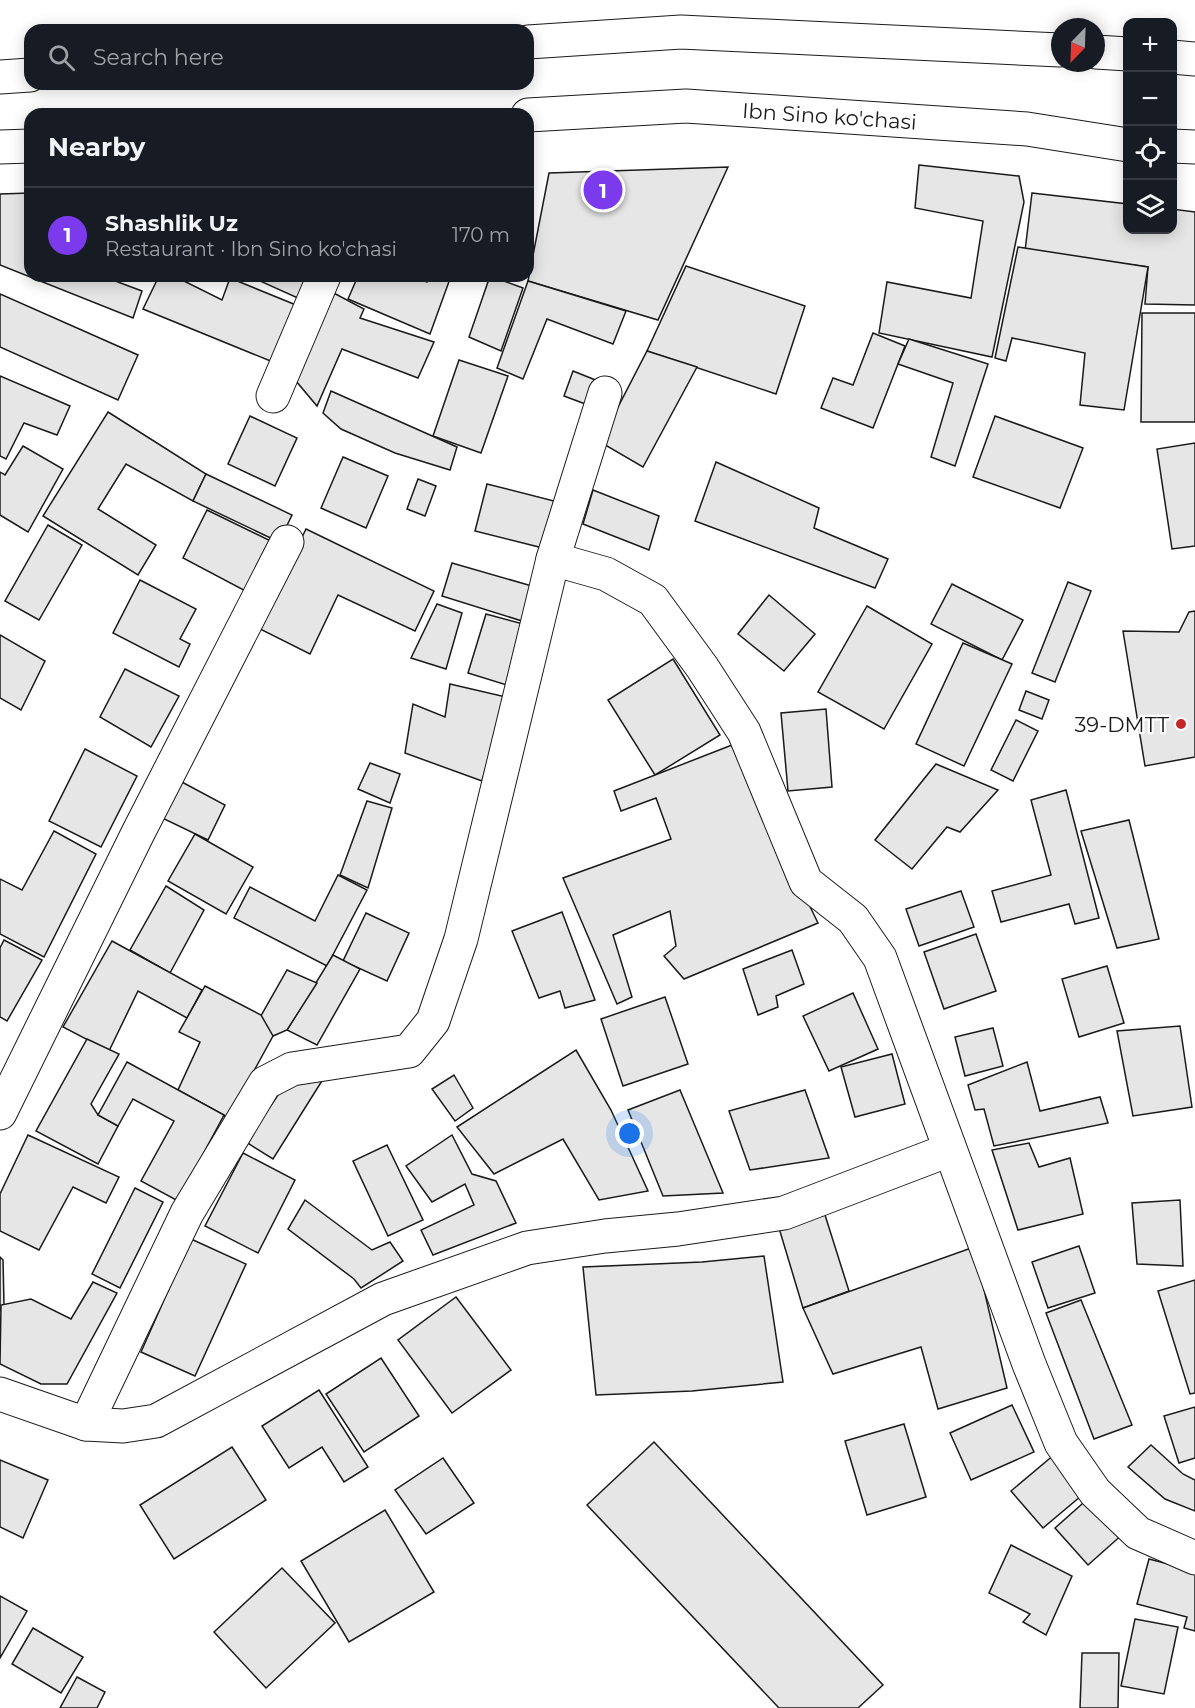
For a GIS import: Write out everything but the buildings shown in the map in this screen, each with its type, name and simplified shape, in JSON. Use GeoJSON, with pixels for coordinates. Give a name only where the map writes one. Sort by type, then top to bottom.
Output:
{"type":"FeatureCollection","features":[{"type":"Feature","properties":{"kind":"street"},"geometry":{"type":"LineString","coordinates":[[534,42],[681,32],[1051,50]]}},
{"type":"Feature","properties":{"kind":"street"},"geometry":{"type":"LineString","coordinates":[[1105,53],[1123,54]]}},
{"type":"Feature","properties":{"kind":"street"},"geometry":{"type":"LineString","coordinates":[[1177,57],[1195,59]]}},
{"type":"Feature","properties":{"kind":"street"},"geometry":{"type":"LineString","coordinates":[[0,77],[24,75]]}},
{"type":"Feature","properties":{"kind":"street","name":"Ibn Sino ko'chasi"},"geometry":{"type":"LineString","coordinates":[[534,115],[686,106],[1027,129],[1123,143]]}},
{"type":"Feature","properties":{"kind":"street"},"geometry":{"type":"LineString","coordinates":[[0,147],[24,146]]}},
{"type":"Feature","properties":{"kind":"street"},"geometry":{"type":"LineString","coordinates":[[1177,146],[1195,147]]}},
{"type":"Feature","properties":{"kind":"street"},"geometry":{"type":"LineString","coordinates":[[273,396],[321,282]]}},
{"type":"Feature","properties":{"kind":"street"},"geometry":{"type":"LineString","coordinates":[[86,1424],[187,1213],[265,1083],[292,1069],[409,1051],[433,1021],[461,939],[553,559],[605,393]]}},
{"type":"Feature","properties":{"kind":"street"},"geometry":{"type":"LineString","coordinates":[[0,1113],[9,1072],[287,542]]}},
{"type":"Feature","properties":{"kind":"street"},"geometry":{"type":"LineString","coordinates":[[553,559],[606,574],[652,600],[702,667],[744,732],[806,882],[853,919],[880,958],[949,1150],[1061,1443],[1095,1492],[1138,1533],[1195,1558]]}},
{"type":"Feature","properties":{"kind":"street"},"geometry":{"type":"LineString","coordinates":[[0,1394],[86,1424],[123,1426],[156,1421],[383,1299],[527,1248],[605,1236],[678,1229],[784,1212],[949,1150]]}},
{"type":"Feature","properties":{"kind":"place","name":"Shashlik Uz"},"geometry":{"type":"Point","coordinates":[603,190]}},
{"type":"Feature","properties":{"kind":"place","name":"39-DMTT"},"geometry":{"type":"Point","coordinates":[1181,724]}}]}
